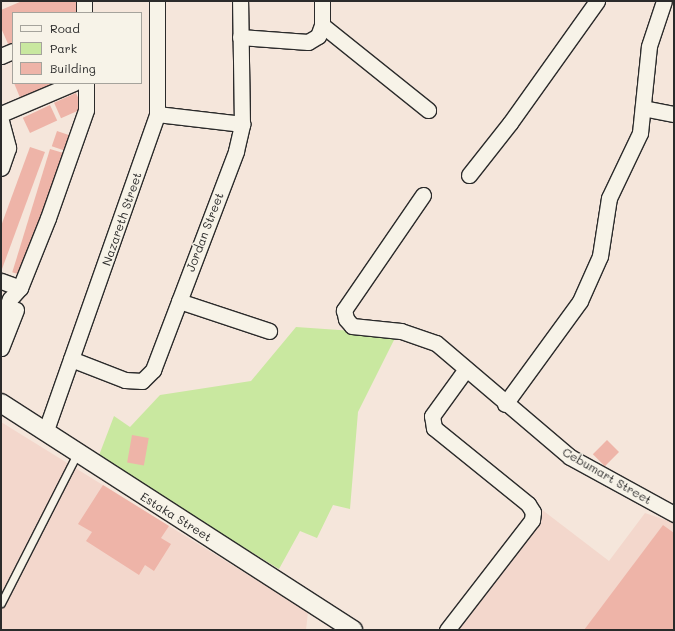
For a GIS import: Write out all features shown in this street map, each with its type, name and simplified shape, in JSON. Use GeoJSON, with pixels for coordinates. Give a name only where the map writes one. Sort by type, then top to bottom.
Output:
{"type":"FeatureCollection","features":[{"type":"Feature","properties":{"kind":"street"},"geometry":{"type":"LineString","coordinates":[[84,1],[84,12]]}},
{"type":"Feature","properties":{"kind":"street","name":"Nazareth Street"},"geometry":{"type":"LineString","coordinates":[[46,430],[157,114],[157,1]]}},
{"type":"Feature","properties":{"kind":"street","name":"Jordan Street"},"geometry":{"type":"LineString","coordinates":[[71,359],[125,380],[142,381],[153,370],[236,151],[242,124],[240,1]]}},
{"type":"Feature","properties":{"kind":"street"},"geometry":{"type":"LineString","coordinates":[[240,38],[308,42],[318,36],[322,25],[322,1]]}},
{"type":"Feature","properties":{"kind":"street"},"geometry":{"type":"LineString","coordinates":[[469,175],[510,123],[543,73],[597,1]]}},
{"type":"Feature","properties":{"kind":"street"},"geometry":{"type":"LineString","coordinates":[[505,404],[580,301],[600,256],[609,198],[640,133],[650,46],[664,1]]}},
{"type":"Feature","properties":{"kind":"street"},"geometry":{"type":"LineString","coordinates":[[322,25],[428,110]]}},
{"type":"Feature","properties":{"kind":"street"},"geometry":{"type":"LineString","coordinates":[[1,56],[12,51]]}},
{"type":"Feature","properties":{"kind":"street"},"geometry":{"type":"LineString","coordinates":[[1,114],[72,84]]}},
{"type":"Feature","properties":{"kind":"street"},"geometry":{"type":"LineString","coordinates":[[1,347],[18,303],[19,290],[86,110],[86,84]]}},
{"type":"Feature","properties":{"kind":"street"},"geometry":{"type":"LineString","coordinates":[[643,108],[674,114]]}},
{"type":"Feature","properties":{"kind":"street"},"geometry":{"type":"LineString","coordinates":[[157,114],[242,124]]}},
{"type":"Feature","properties":{"kind":"street"},"geometry":{"type":"LineString","coordinates":[[1,122],[8,148],[1,168]]}},
{"type":"Feature","properties":{"kind":"street","name":"Cebumart Street"},"geometry":{"type":"LineString","coordinates":[[423,195],[344,310],[346,319],[352,326],[401,331],[436,343],[505,404],[570,457],[674,514]]}},
{"type":"Feature","properties":{"kind":"street"},"geometry":{"type":"LineString","coordinates":[[1,281],[19,290]]}},
{"type":"Feature","properties":{"kind":"street"},"geometry":{"type":"LineString","coordinates":[[1,321],[10,299],[19,290]]}},
{"type":"Feature","properties":{"kind":"street"},"geometry":{"type":"LineString","coordinates":[[179,301],[269,331]]}},
{"type":"Feature","properties":{"kind":"street"},"geometry":{"type":"LineString","coordinates":[[447,630],[532,520],[532,512],[528,504],[434,428],[432,416],[466,369]]}},
{"type":"Feature","properties":{"kind":"street","name":"Estaka Street"},"geometry":{"type":"LineString","coordinates":[[1,403],[46,430],[352,630]]}},
{"type":"Feature","properties":{"kind":"lane"},"geometry":{"type":"LineString","coordinates":[[1,603],[78,452]]}},
{"type":"Feature","properties":{"kind":"shaded area"},"geometry":{"type":"Polygon","coordinates":[[[1,422],[308,612],[306,630],[1,630],[1,422]]]}},
{"type":"Feature","properties":{"kind":"shaded area"},"geometry":{"type":"Polygon","coordinates":[[[541,509],[609,561],[645,513],[674,523],[674,630],[452,630],[541,509]]]}},
{"type":"Feature","properties":{"kind":"green space"},"geometry":{"type":"Polygon","coordinates":[[[296,327],[397,334],[358,412],[350,509],[333,505],[317,538],[300,531],[279,569],[98,458],[114,416],[130,427],[160,395],[251,381],[296,327]]]}},
{"type":"Feature","properties":{"kind":"building"},"geometry":{"type":"Polygon","coordinates":[[[22,1],[78,1],[83,12],[12,12],[12,44],[9,46],[1,28],[1,10],[22,1]]]}},
{"type":"Feature","properties":{"kind":"building"},"geometry":{"type":"Polygon","coordinates":[[[14,84],[59,84],[21,100],[14,84]]]}},
{"type":"Feature","properties":{"kind":"building"},"geometry":{"type":"Polygon","coordinates":[[[76,93],[83,109],[61,118],[54,103],[76,93]]]}},
{"type":"Feature","properties":{"kind":"building"},"geometry":{"type":"Polygon","coordinates":[[[50,105],[57,120],[30,133],[23,118],[50,105]]]}},
{"type":"Feature","properties":{"kind":"building"},"geometry":{"type":"Polygon","coordinates":[[[57,131],[74,137],[69,152],[52,146],[57,131]]]}},
{"type":"Feature","properties":{"kind":"building"},"geometry":{"type":"Polygon","coordinates":[[[30,147],[45,152],[2,269],[1,226],[30,147]]]}},
{"type":"Feature","properties":{"kind":"building"},"geometry":{"type":"Polygon","coordinates":[[[50,149],[63,153],[26,276],[12,272],[50,149]]]}},
{"type":"Feature","properties":{"kind":"building"},"geometry":{"type":"Polygon","coordinates":[[[132,435],[149,438],[144,466],[127,463],[132,435]]]}},
{"type":"Feature","properties":{"kind":"building"},"geometry":{"type":"Polygon","coordinates":[[[607,440],[619,452],[605,466],[593,454],[607,440]]]}},
{"type":"Feature","properties":{"kind":"building"},"geometry":{"type":"Polygon","coordinates":[[[103,485],[169,526],[161,538],[171,544],[154,571],[145,565],[139,575],[86,541],[92,532],[78,524],[103,485]]]}},
{"type":"Feature","properties":{"kind":"building"},"geometry":{"type":"Polygon","coordinates":[[[663,525],[674,533],[674,630],[584,630],[663,525]]]}}]}
